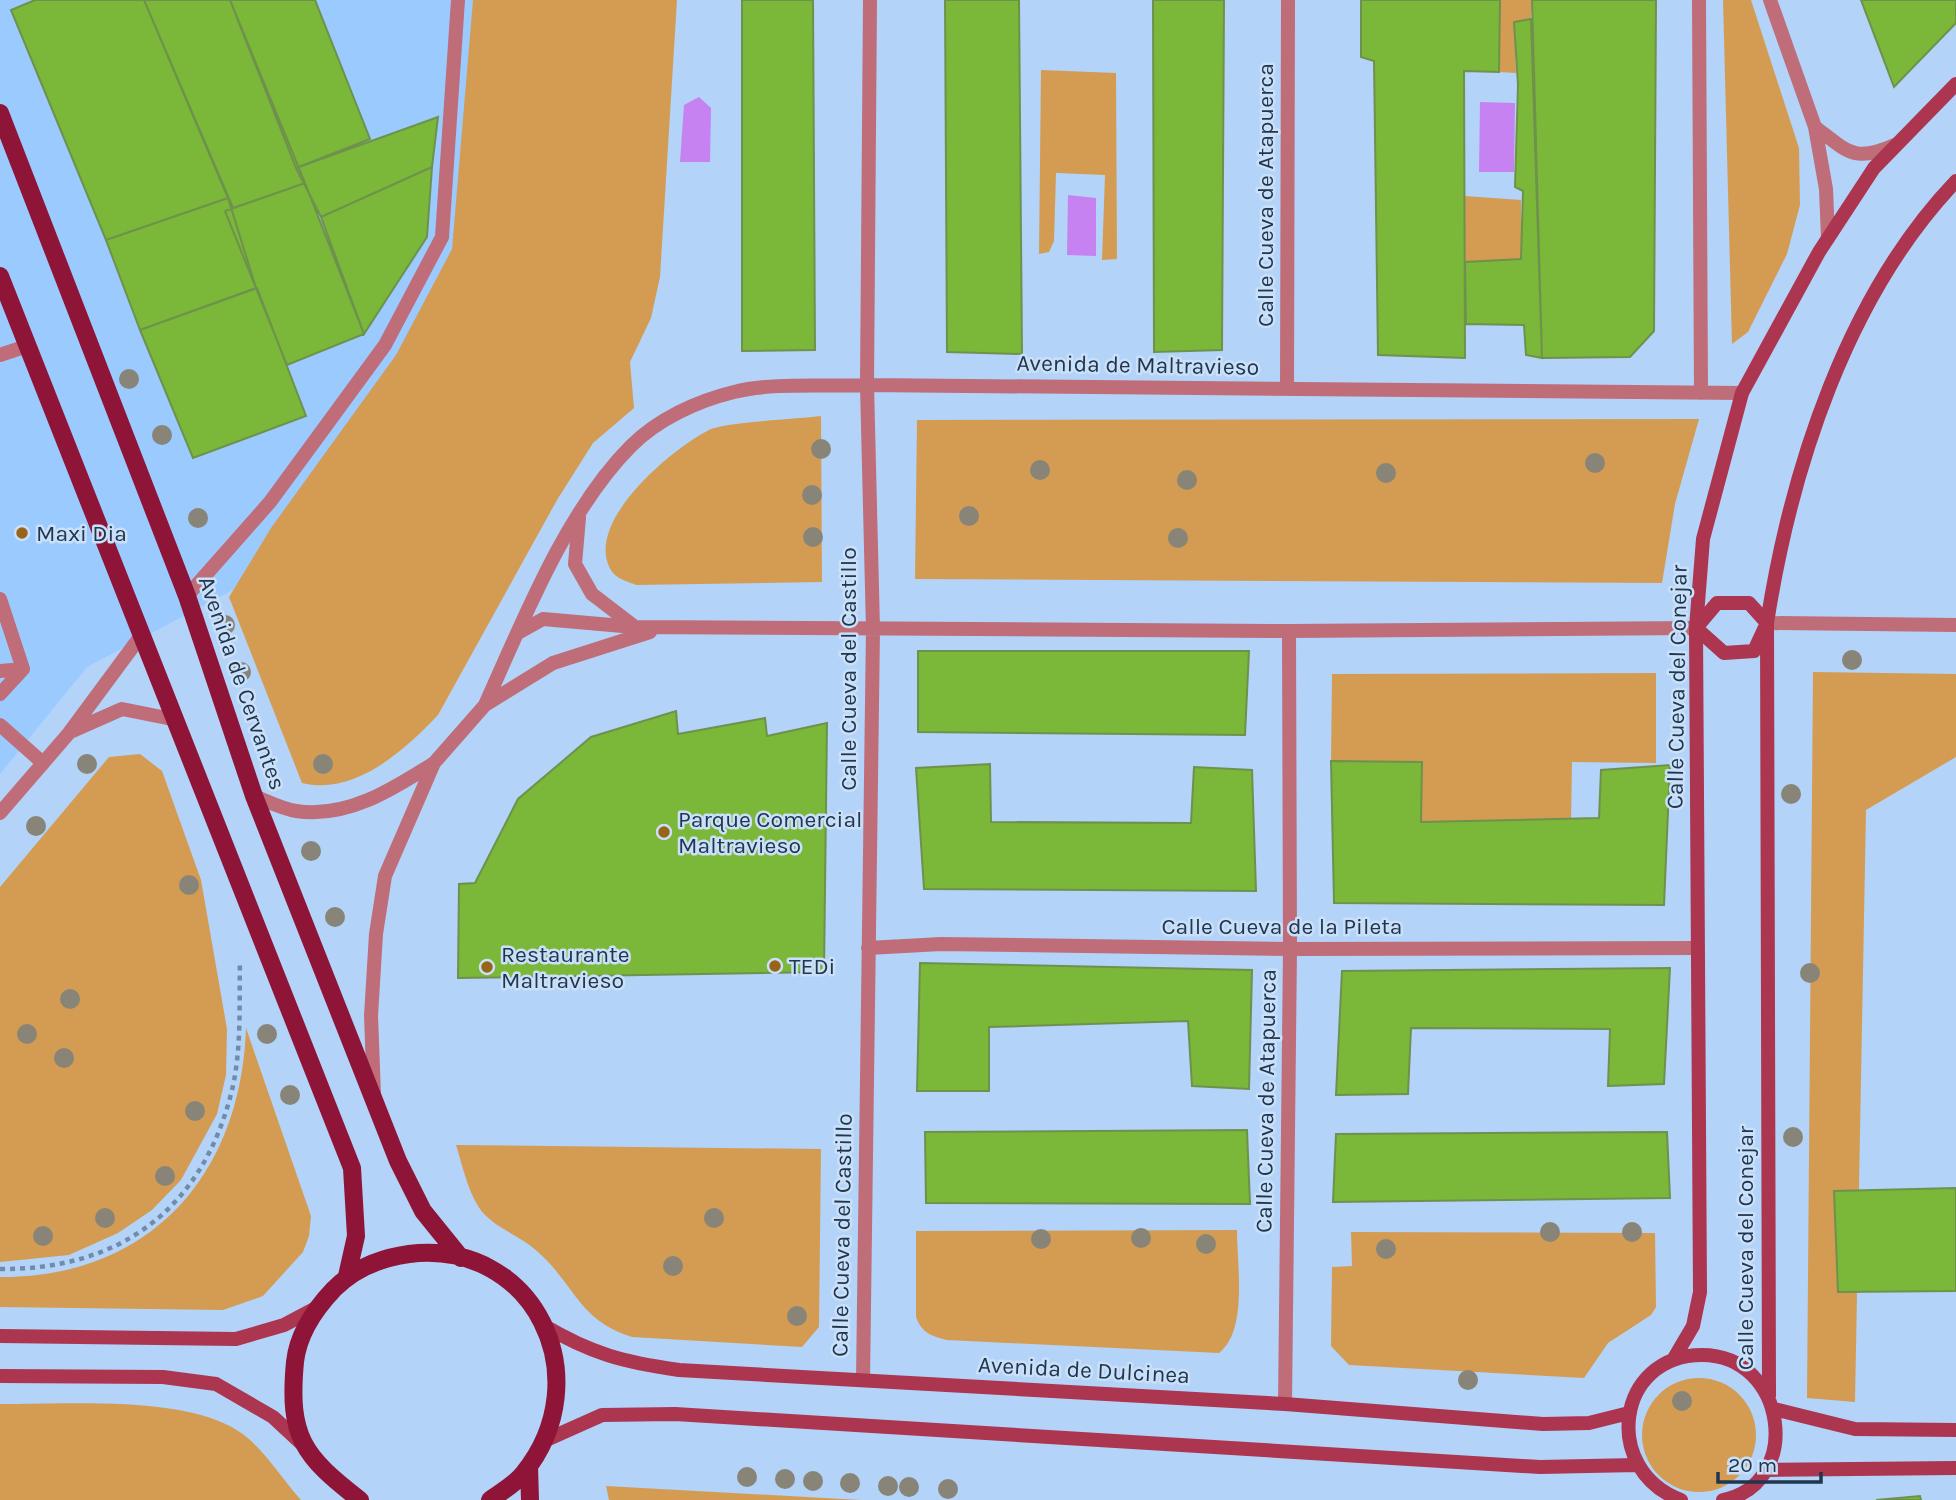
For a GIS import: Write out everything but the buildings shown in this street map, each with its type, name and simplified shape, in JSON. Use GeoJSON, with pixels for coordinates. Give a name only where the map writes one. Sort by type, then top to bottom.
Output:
{"type":"FeatureCollection","features":[{"type":"Feature","properties":{"kind":"main road","name":"Calle Cueva del Conejar"},"geometry":{"type":"LineString","coordinates":[[1673,1360],[1693,1326],[1700,1292],[1696,628],[1703,538],[1742,393],[1828,238],[1874,168],[1956,84]]}},
{"type":"Feature","properties":{"kind":"main road","name":"Avenida de Cervantes"},"geometry":{"type":"LineString","coordinates":[[0,113],[187,596],[254,796],[398,1161],[423,1211],[461,1258]]}},
{"type":"Feature","properties":{"kind":"main road","name":"Calle Cueva del Conejar"},"geometry":{"type":"LineString","coordinates":[[1765,1470],[1772,1455],[1777,1426],[1771,1403],[1767,623],[1779,546],[1818,411],[1877,289],[1929,209],[1956,181]]}},
{"type":"Feature","properties":{"kind":"main road"},"geometry":{"type":"LineString","coordinates":[[0,276],[172,719],[352,1168],[356,1237],[347,1276]]}},
{"type":"Feature","properties":{"kind":"main road"},"geometry":{"type":"LineString","coordinates":[[1717,603],[1749,603],[1767,623],[1754,651],[1724,653],[1696,628],[1717,603]]}},
{"type":"Feature","properties":{"kind":"main road"},"geometry":{"type":"LineString","coordinates":[[0,1336],[236,1339],[284,1325],[316,1308],[347,1276],[387,1257],[432,1251],[474,1261],[511,1283],[543,1325],[556,1355],[558,1399],[547,1440],[522,1476],[490,1500]]}},
{"type":"Feature","properties":{"kind":"main road"},"geometry":{"type":"LineString","coordinates":[[301,1443],[292,1392],[297,1348],[316,1308]]}},
{"type":"Feature","properties":{"kind":"main road","name":"Avenida de Dulcinea"},"geometry":{"type":"LineString","coordinates":[[543,1325],[579,1346],[621,1362],[678,1370],[1285,1404],[1543,1424],[1589,1423],[1629,1413]]}},
{"type":"Feature","properties":{"kind":"main road"},"geometry":{"type":"LineString","coordinates":[[1681,1500],[1653,1486],[1637,1465],[1627,1434],[1629,1413],[1646,1379],[1673,1360],[1705,1355],[1733,1361],[1761,1383],[1771,1403],[1855,1429],[1956,1430]]}},
{"type":"Feature","properties":{"kind":"main road"},"geometry":{"type":"LineString","coordinates":[[0,1376],[163,1377],[216,1384],[273,1417],[301,1443],[326,1474],[360,1500]]}},
{"type":"Feature","properties":{"kind":"main road"},"geometry":{"type":"LineString","coordinates":[[547,1440],[602,1415],[676,1415],[1526,1466],[1637,1465]]}},
{"type":"Feature","properties":{"kind":"main road"},"geometry":{"type":"LineString","coordinates":[[529,1466],[530,1500]]}},
{"type":"Feature","properties":{"kind":"main road"},"geometry":{"type":"LineString","coordinates":[[1723,1500],[1750,1486],[1765,1470],[1956,1468]]}},
{"type":"Feature","properties":{"kind":"street"},"geometry":{"type":"LineString","coordinates":[[187,596],[271,502],[386,345],[442,237],[458,0]]}},
{"type":"Feature","properties":{"kind":"street","name":"Calle Cueva del Castillo"},"geometry":{"type":"LineString","coordinates":[[863,1380],[873,629],[867,385],[870,0]]}},
{"type":"Feature","properties":{"kind":"street","name":"Calle Cueva de Atapuerca"},"geometry":{"type":"LineString","coordinates":[[1287,389],[1288,0]]}},
{"type":"Feature","properties":{"kind":"street"},"geometry":{"type":"LineString","coordinates":[[1699,0],[1701,393]]}},
{"type":"Feature","properties":{"kind":"street"},"geometry":{"type":"LineString","coordinates":[[1770,0],[1815,127],[1826,189],[1828,238]]}},
{"type":"Feature","properties":{"kind":"street"},"geometry":{"type":"LineString","coordinates":[[1815,127],[1848,152],[1871,156],[1896,144]]}},
{"type":"Feature","properties":{"kind":"street"},"geometry":{"type":"LineString","coordinates":[[0,355],[27,346]]}},
{"type":"Feature","properties":{"kind":"street","name":"Avenida de Maltravieso"},"geometry":{"type":"LineString","coordinates":[[485,705],[517,634],[579,511],[632,446],[680,411],[736,392],[867,385],[1742,393]]}},
{"type":"Feature","properties":{"kind":"street"},"geometry":{"type":"LineString","coordinates":[[579,511],[575,564],[592,594],[635,627]]}},
{"type":"Feature","properties":{"kind":"street"},"geometry":{"type":"LineString","coordinates":[[0,599],[23,669]]}},
{"type":"Feature","properties":{"kind":"street","name":"Avenida de Maltravieso"},"geometry":{"type":"LineString","coordinates":[[517,634],[543,619],[662,628],[1289,631],[1696,628]]}},
{"type":"Feature","properties":{"kind":"street"},"geometry":{"type":"LineString","coordinates":[[1767,623],[1956,625]]}},
{"type":"Feature","properties":{"kind":"street","name":"Avenida de Maltravieso"},"geometry":{"type":"LineString","coordinates":[[254,796],[296,811],[344,810],[393,789],[434,763],[485,705],[553,663],[662,628]]}},
{"type":"Feature","properties":{"kind":"street","name":"Calle Cueva de Atapuerca"},"geometry":{"type":"LineString","coordinates":[[1285,1404],[1290,949],[1289,631]]}},
{"type":"Feature","properties":{"kind":"street"},"geometry":{"type":"LineString","coordinates":[[0,813],[69,733],[140,637]]}},
{"type":"Feature","properties":{"kind":"street"},"geometry":{"type":"LineString","coordinates":[[0,671],[23,669]]}},
{"type":"Feature","properties":{"kind":"street"},"geometry":{"type":"LineString","coordinates":[[0,694],[23,669]]}},
{"type":"Feature","properties":{"kind":"street"},"geometry":{"type":"LineString","coordinates":[[69,733],[122,709],[172,719]]}},
{"type":"Feature","properties":{"kind":"street"},"geometry":{"type":"LineString","coordinates":[[0,725],[43,763]]}},
{"type":"Feature","properties":{"kind":"street","name":"Avenida de Maltravieso"},"geometry":{"type":"LineString","coordinates":[[374,1100],[371,1016],[376,934],[385,876],[434,763]]}},
{"type":"Feature","properties":{"kind":"street","name":"Calle Cueva de la Pileta"},"geometry":{"type":"LineString","coordinates":[[868,948],[942,944],[1290,949],[1697,948]]}},
{"type":"Feature","properties":{"kind":"path"},"geometry":{"type":"LineString","coordinates":[[0,1269],[34,1269],[81,1261],[121,1244],[151,1226],[183,1194],[208,1156],[232,1092],[241,948]]}},
{"type":"Feature","properties":{"kind":"shaded area"},"geometry":{"type":"Polygon","coordinates":[[[0,0],[509,0],[479,268],[265,573],[87,667],[0,774],[0,0]]]}},
{"type":"Feature","properties":{"kind":"shaded area"},"geometry":{"type":"Polygon","coordinates":[[[473,0],[677,0],[660,277],[651,318],[630,362],[634,408],[593,443],[557,500],[438,715],[394,756],[359,777],[321,785],[302,783],[229,597],[271,528],[396,355],[452,249],[473,0]]]}},
{"type":"Feature","properties":{"kind":"shaded area"},"geometry":{"type":"Polygon","coordinates":[[[1500,0],[1532,0],[1531,19],[1514,23],[1516,73],[1499,72],[1500,0]]]}},
{"type":"Feature","properties":{"kind":"shaded area"},"geometry":{"type":"Polygon","coordinates":[[[1723,0],[1751,0],[1799,148],[1800,205],[1787,254],[1748,332],[1732,344],[1723,0]]]}},
{"type":"Feature","properties":{"kind":"shaded area"},"geometry":{"type":"Polygon","coordinates":[[[1041,70],[1116,73],[1117,259],[1102,260],[1105,175],[1056,173],[1054,241],[1049,252],[1039,254],[1041,70]]]}},
{"type":"Feature","properties":{"kind":"shaded area"},"geometry":{"type":"Polygon","coordinates":[[[699,97],[711,108],[710,162],[680,162],[684,105],[699,97]]]}},
{"type":"Feature","properties":{"kind":"shaded area"},"geometry":{"type":"Polygon","coordinates":[[[1480,102],[1515,103],[1514,172],[1479,172],[1480,102]]]}},
{"type":"Feature","properties":{"kind":"shaded area"},"geometry":{"type":"Polygon","coordinates":[[[1068,195],[1096,198],[1096,256],[1067,255],[1068,195]]]}},
{"type":"Feature","properties":{"kind":"shaded area"},"geometry":{"type":"Polygon","coordinates":[[[1465,196],[1521,200],[1521,259],[1465,262],[1465,196]]]}},
{"type":"Feature","properties":{"kind":"shaded area"},"geometry":{"type":"Polygon","coordinates":[[[821,416],[822,582],[636,585],[613,573],[606,554],[608,534],[618,512],[634,491],[673,454],[717,427],[821,416]]]}},
{"type":"Feature","properties":{"kind":"shaded area"},"geometry":{"type":"Polygon","coordinates":[[[1699,419],[1675,504],[1662,583],[915,579],[917,420],[1699,419]]]}},
{"type":"Feature","properties":{"kind":"shaded area"},"geometry":{"type":"Polygon","coordinates":[[[1813,672],[1956,674],[1956,757],[1866,810],[1855,1402],[1807,1398],[1813,672]]]}},
{"type":"Feature","properties":{"kind":"shaded area"},"geometry":{"type":"Polygon","coordinates":[[[1656,673],[1656,763],[1572,762],[1571,823],[1421,822],[1422,762],[1331,761],[1332,674],[1656,673]]]}},
{"type":"Feature","properties":{"kind":"shaded area"},"geometry":{"type":"Polygon","coordinates":[[[140,754],[162,771],[201,880],[227,1029],[226,1075],[217,1114],[181,1180],[152,1210],[118,1233],[69,1255],[0,1262],[0,887],[109,757],[140,754]]]}},
{"type":"Feature","properties":{"kind":"shaded area"},"geometry":{"type":"Polygon","coordinates":[[[246,1028],[311,1216],[309,1236],[303,1252],[263,1296],[223,1310],[0,1307],[0,1277],[54,1273],[101,1259],[143,1237],[178,1208],[206,1171],[227,1129],[240,1081],[246,1028]]]}},
{"type":"Feature","properties":{"kind":"shaded area"},"geometry":{"type":"Polygon","coordinates":[[[456,1145],[821,1149],[819,1327],[802,1347],[632,1337],[614,1330],[589,1312],[538,1252],[497,1225],[479,1208],[456,1145]]]}},
{"type":"Feature","properties":{"kind":"shaded area"},"geometry":{"type":"Polygon","coordinates":[[[1237,1230],[1237,1314],[1228,1343],[1219,1353],[947,1340],[928,1333],[916,1317],[916,1231],[1237,1230]]]}},
{"type":"Feature","properties":{"kind":"shaded area"},"geometry":{"type":"Polygon","coordinates":[[[1351,1232],[1655,1233],[1656,1307],[1651,1315],[1608,1343],[1584,1378],[1349,1365],[1331,1346],[1332,1267],[1352,1266],[1351,1232]]]}},
{"type":"Feature","properties":{"kind":"shaded area"},"geometry":{"type":"Polygon","coordinates":[[[1699,1378],[1721,1382],[1740,1394],[1752,1413],[1756,1435],[1752,1457],[1740,1476],[1721,1488],[1699,1492],[1677,1488],[1658,1476],[1646,1457],[1642,1435],[1646,1413],[1658,1394],[1677,1382],[1699,1378]]]}},
{"type":"Feature","properties":{"kind":"shaded area"},"geometry":{"type":"Polygon","coordinates":[[[0,1404],[127,1404],[193,1413],[221,1422],[244,1435],[267,1458],[301,1500],[0,1500],[0,1404]]]}},
{"type":"Feature","properties":{"kind":"shaded area"},"geometry":{"type":"Polygon","coordinates":[[[606,1486],[861,1500],[609,1500],[606,1486]]]}},
{"type":"Feature","properties":{"kind":"place","name":"Maxi Dia"},"geometry":{"type":"Point","coordinates":[22,533]}},
{"type":"Feature","properties":{"kind":"place","name":"Parque Comercial Maltravieso"},"geometry":{"type":"Point","coordinates":[664,832]}},
{"type":"Feature","properties":{"kind":"place","name":"TEDi"},"geometry":{"type":"Point","coordinates":[775,966]}},
{"type":"Feature","properties":{"kind":"place","name":"Restaurante Maltravieso"},"geometry":{"type":"Point","coordinates":[487,967]}}]}
